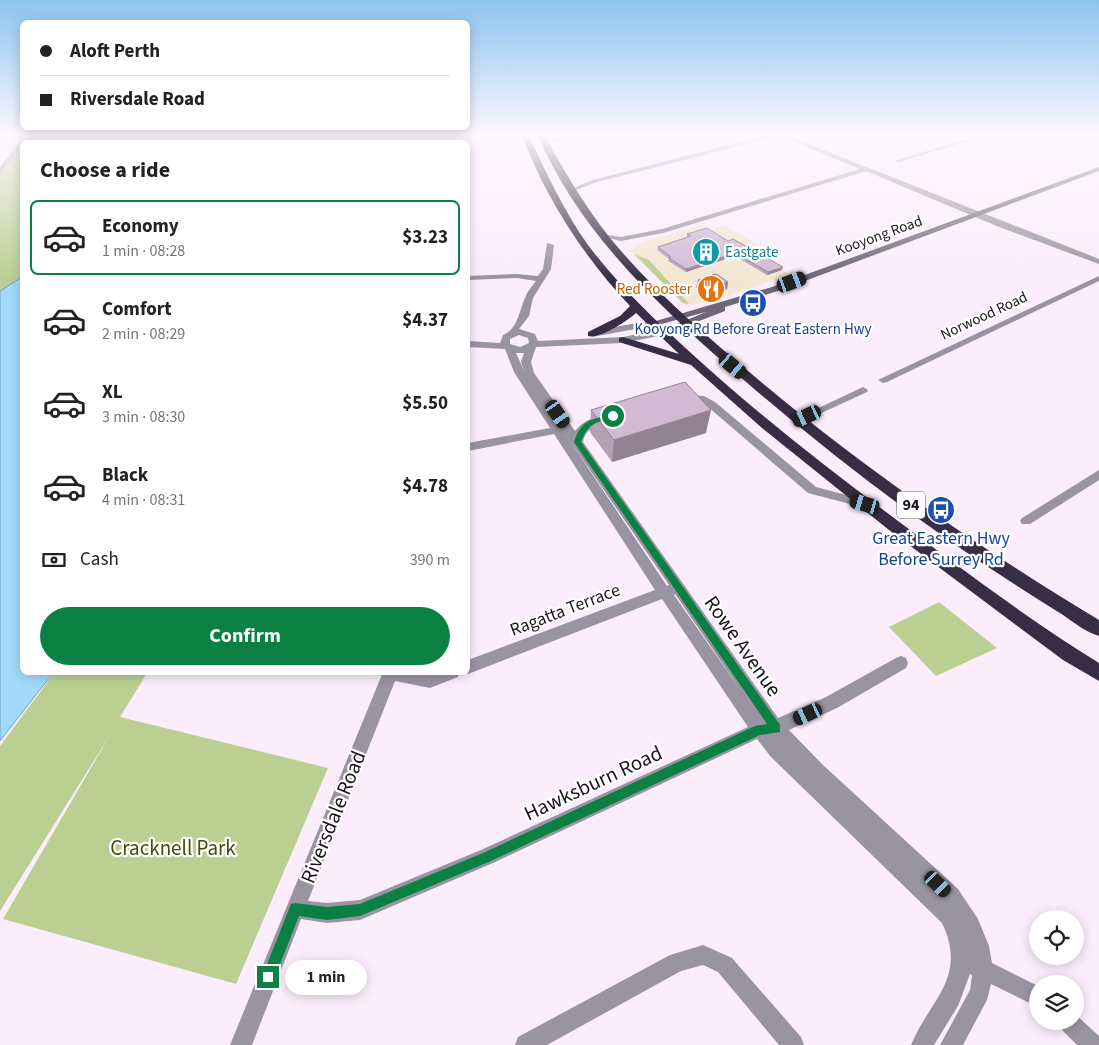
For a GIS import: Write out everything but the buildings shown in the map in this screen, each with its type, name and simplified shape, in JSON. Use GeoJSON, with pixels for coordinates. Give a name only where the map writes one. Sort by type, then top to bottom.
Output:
{"type":"FeatureCollection","features":[{"type":"Feature","properties":{"kind":"highway","name":"94"},"geometry":{"type":"LineString","coordinates":[[548,182],[568,222],[594,260],[637,306],[696,364],[757,417],[865,504],[1045,637],[1099,673]]}},
{"type":"Feature","properties":{"kind":"highway","name":"94"},"geometry":{"type":"LineString","coordinates":[[566,182],[602,236],[615,252],[682,320],[798,420],[927,516],[1099,629]]}},
{"type":"Feature","properties":{"kind":"highway"},"geometry":{"type":"LineString","coordinates":[[592,334],[624,318],[637,306]]}},
{"type":"Feature","properties":{"kind":"highway"},"geometry":{"type":"LineString","coordinates":[[623,340],[696,364]]}},
{"type":"Feature","properties":{"kind":"street"},"geometry":{"type":"LineString","coordinates":[[571,190],[591,182]]}},
{"type":"Feature","properties":{"kind":"street"},"geometry":{"type":"LineString","coordinates":[[602,236],[621,239],[642,236],[823,182]]}},
{"type":"Feature","properties":{"kind":"street"},"geometry":{"type":"LineString","coordinates":[[898,182],[1099,262]]}},
{"type":"Feature","properties":{"kind":"street","name":"Kooyong Road"},"geometry":{"type":"LineString","coordinates":[[654,323],[682,320],[719,312],[725,306],[1065,182]]}},
{"type":"Feature","properties":{"kind":"street"},"geometry":{"type":"LineString","coordinates":[[615,252],[642,236]]}},
{"type":"Feature","properties":{"kind":"street"},"geometry":{"type":"LineString","coordinates":[[508,341],[525,316],[529,298],[548,266],[550,245]]}},
{"type":"Feature","properties":{"kind":"street"},"geometry":{"type":"LineString","coordinates":[[470,278],[523,276],[542,279]]}},
{"type":"Feature","properties":{"kind":"street","name":"Norwood Road"},"geometry":{"type":"LineString","coordinates":[[883,380],[1099,278]]}},
{"type":"Feature","properties":{"kind":"street","name":"Rowe Avenue"},"geometry":{"type":"LineString","coordinates":[[525,316],[532,340],[526,362],[529,373],[563,429],[670,590],[767,729],[777,752],[949,916],[958,931],[964,962],[961,975],[946,1006],[922,1045]]}},
{"type":"Feature","properties":{"kind":"street","name":"Kooyong Road"},"geometry":{"type":"LineString","coordinates":[[663,332],[682,320]]}},
{"type":"Feature","properties":{"kind":"street"},"geometry":{"type":"LineString","coordinates":[[508,341],[520,350],[532,340],[592,334],[654,323]]}},
{"type":"Feature","properties":{"kind":"street"},"geometry":{"type":"LineString","coordinates":[[472,344],[508,341],[521,332],[532,340],[623,340],[663,332]]}},
{"type":"Feature","properties":{"kind":"street","name":"Rowe Avenue"},"geometry":{"type":"LineString","coordinates":[[508,341],[519,372],[563,429],[577,442],[670,590]]}},
{"type":"Feature","properties":{"kind":"street"},"geometry":{"type":"LineString","coordinates":[[798,420],[863,390]]}},
{"type":"Feature","properties":{"kind":"street"},"geometry":{"type":"LineString","coordinates":[[670,400],[690,397],[700,398],[712,404],[812,490],[865,504]]}},
{"type":"Feature","properties":{"kind":"street"},"geometry":{"type":"LineString","coordinates":[[577,442],[582,428],[594,421],[613,416]]}},
{"type":"Feature","properties":{"kind":"street"},"geometry":{"type":"LineString","coordinates":[[470,447],[563,429]]}},
{"type":"Feature","properties":{"kind":"street"},"geometry":{"type":"LineString","coordinates":[[1026,521],[1099,474]]}},
{"type":"Feature","properties":{"kind":"street","name":"Ragatta Terrace"},"geometry":{"type":"LineString","coordinates":[[470,666],[670,590]]}},
{"type":"Feature","properties":{"kind":"street","name":"Hawksburn Road"},"geometry":{"type":"LineString","coordinates":[[295,909],[327,913],[360,910],[487,857],[767,729],[808,714],[901,663]]}},
{"type":"Feature","properties":{"kind":"street","name":"Riversdale Road"},"geometry":{"type":"LineString","coordinates":[[241,1045],[390,675]]}},
{"type":"Feature","properties":{"kind":"street"},"geometry":{"type":"LineString","coordinates":[[401,675],[430,681],[445,675]]}},
{"type":"Feature","properties":{"kind":"street","name":"Rowe Avenue"},"geometry":{"type":"LineString","coordinates":[[767,729],[817,771],[951,896],[971,926],[979,946],[983,969],[980,993],[951,1045]]}},
{"type":"Feature","properties":{"kind":"street"},"geometry":{"type":"LineString","coordinates":[[526,1045],[678,962],[703,955],[725,965],[793,1045]]}},
{"type":"Feature","properties":{"kind":"street"},"geometry":{"type":"LineString","coordinates":[[964,962],[983,969],[1029,992]]}},
{"type":"Feature","properties":{"kind":"street"},"geometry":{"type":"LineString","coordinates":[[1077,1030],[1093,1045]]}},
{"type":"Feature","properties":{"kind":"shaded area"},"geometry":{"type":"Polygon","coordinates":[[[702,225],[711,230],[723,226],[758,244],[747,249],[793,276],[765,283],[709,302],[687,305],[682,303],[630,251],[642,242],[702,225]]]}},
{"type":"Feature","properties":{"kind":"green space"},"geometry":{"type":"Polygon","coordinates":[[[0,182],[20,182],[20,278],[0,291],[0,182]]]}},
{"type":"Feature","properties":{"kind":"green space"},"geometry":{"type":"Polygon","coordinates":[[[634,254],[649,260],[689,304],[683,303],[634,254]]]}},
{"type":"Feature","properties":{"kind":"green space"},"geometry":{"type":"Polygon","coordinates":[[[939,602],[997,648],[936,676],[889,627],[939,602]]]}},
{"type":"Feature","properties":{"kind":"green space","name":"Cracknell Park"},"geometry":{"type":"Polygon","coordinates":[[[53,675],[146,675],[120,717],[328,768],[236,984],[3,919],[110,735],[0,911],[0,746],[53,675]]]}},
{"type":"Feature","properties":{"kind":"water"},"geometry":{"type":"Polygon","coordinates":[[[20,278],[20,675],[51,675],[0,741],[0,291],[20,278]]]}},
{"type":"Feature","properties":{"kind":"place","name":"Eastgate"},"geometry":{"type":"Point","coordinates":[706,252]}},
{"type":"Feature","properties":{"kind":"place","name":"Red Rooster"},"geometry":{"type":"Point","coordinates":[711,289]}},
{"type":"Feature","properties":{"kind":"place","name":"Kooyong Rd Before Great Eastern Hwy"},"geometry":{"type":"Point","coordinates":[753,303]}},
{"type":"Feature","properties":{"kind":"place","name":"Great Eastern Hwy Before Surrey Rd"},"geometry":{"type":"Point","coordinates":[941,510]}},
{"type":"Feature","properties":{"kind":"route"},"geometry":{"type":"LineString","coordinates":[[268,977],[295,909],[327,913],[360,910],[487,857],[759,730],[776,728],[676,588],[577,442],[578,434],[582,428],[594,421],[613,416]]}}]}
